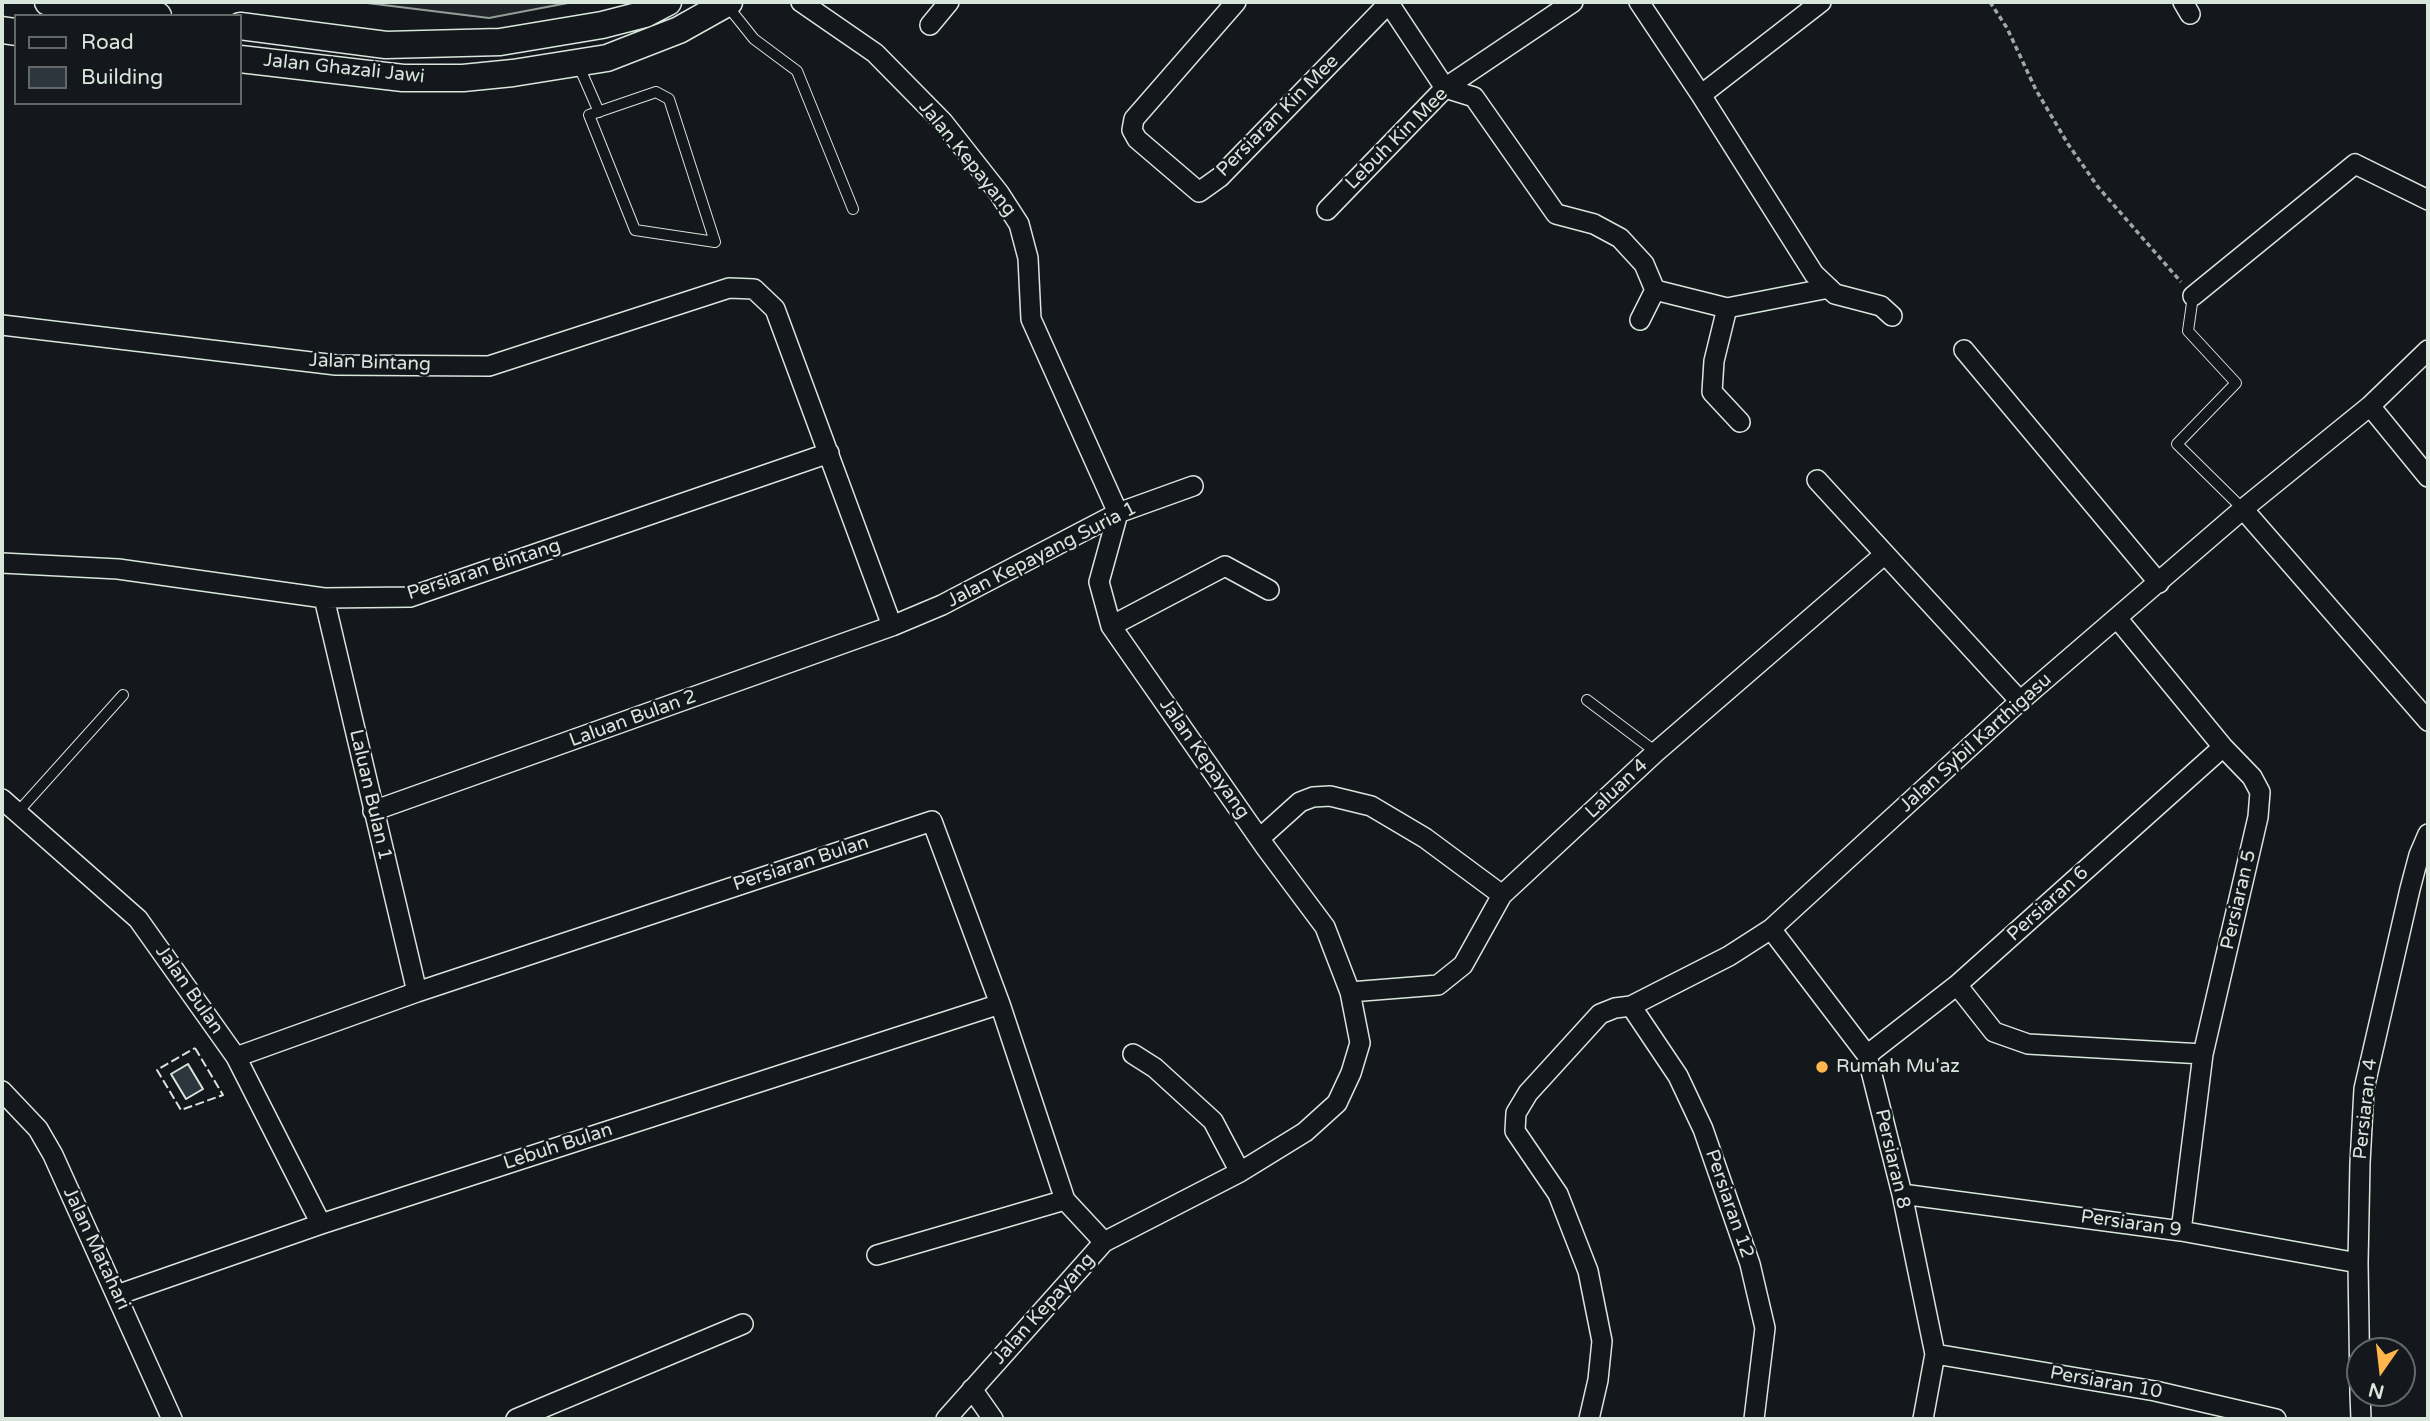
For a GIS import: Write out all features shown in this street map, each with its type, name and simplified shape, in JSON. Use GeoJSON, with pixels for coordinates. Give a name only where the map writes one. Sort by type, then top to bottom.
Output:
{"type":"FeatureCollection","features":[{"type":"Feature","properties":{"kind":"main road"},"geometry":{"type":"LineString","coordinates":[[48,2],[143,14]]}},
{"type":"Feature","properties":{"kind":"main road","name":"Jalan Ghazali Jawi"},"geometry":{"type":"LineString","coordinates":[[242,26],[386,45],[446,46],[550,35],[645,14],[668,2]]}},
{"type":"Feature","properties":{"kind":"main road"},"geometry":{"type":"LineString","coordinates":[[645,14],[677,11],[694,2]]}},
{"type":"Feature","properties":{"kind":"main road","name":"Jalan Ghazali Jawi"},"geometry":{"type":"LineString","coordinates":[[242,59],[403,78],[463,78],[513,73],[607,58],[679,30],[727,3]]}},
{"type":"Feature","properties":{"kind":"street"},"geometry":{"type":"LineString","coordinates":[[930,25],[949,2]]}},
{"type":"Feature","properties":{"kind":"street","name":"Persiaran Kin Mee"},"geometry":{"type":"LineString","coordinates":[[1236,2],[1134,119],[1132,130],[1137,139],[1199,192],[1220,177],[1389,2]]}},
{"type":"Feature","properties":{"kind":"street"},"geometry":{"type":"LineString","coordinates":[[1389,2],[1445,88],[1474,97],[1556,214],[1594,225],[1620,238],[1644,264],[1655,289],[1640,320]]}},
{"type":"Feature","properties":{"kind":"street","name":"Lebuh Kin Mee"},"geometry":{"type":"LineString","coordinates":[[1327,210],[1445,88],[1573,2]]}},
{"type":"Feature","properties":{"kind":"street"},"geometry":{"type":"LineString","coordinates":[[1639,2],[1814,274],[1835,294],[1881,306],[1892,316]]}},
{"type":"Feature","properties":{"kind":"street"},"geometry":{"type":"LineString","coordinates":[[1701,95],[1821,2]]}},
{"type":"Feature","properties":{"kind":"street","name":"Jalan Kepayang"},"geometry":{"type":"LineString","coordinates":[[808,4],[875,53],[943,122],[999,193],[1019,224],[1028,258],[1031,318],[1118,513],[1099,582],[1111,626],[1325,926],[1350,992],[1360,1044],[1352,1073],[1337,1103],[1305,1132],[1240,1172],[1104,1242],[946,1419]]}},
{"type":"Feature","properties":{"kind":"street"},"geometry":{"type":"LineString","coordinates":[[2193,296],[2355,164],[2428,200]]}},
{"type":"Feature","properties":{"kind":"street","name":"Jalan Bintang"},"geometry":{"type":"LineString","coordinates":[[2,325],[336,365],[489,366],[729,288],[754,289],[775,309],[829,453]]}},
{"type":"Feature","properties":{"kind":"street"},"geometry":{"type":"LineString","coordinates":[[1655,289],[1727,309],[1829,288]]}},
{"type":"Feature","properties":{"kind":"street"},"geometry":{"type":"LineString","coordinates":[[1727,309],[1714,361],[1712,392],[1740,422]]}},
{"type":"Feature","properties":{"kind":"street"},"geometry":{"type":"LineString","coordinates":[[1964,350],[2159,583]]}},
{"type":"Feature","properties":{"kind":"street","name":"Jalan Sybil Karthigasu"},"geometry":{"type":"LineString","coordinates":[[1589,1419],[1598,1380],[1602,1341],[1588,1271],[1558,1194],[1515,1131],[1516,1113],[1528,1093],[1601,1014],[1615,1008],[1631,1006],[1729,956],[1771,929],[2020,701],[2243,509],[2370,406],[2428,350]]}},
{"type":"Feature","properties":{"kind":"street"},"geometry":{"type":"LineString","coordinates":[[2370,406],[2428,477]]}},
{"type":"Feature","properties":{"kind":"street"},"geometry":{"type":"LineString","coordinates":[[829,453],[892,626]]}},
{"type":"Feature","properties":{"kind":"street","name":"Persiaran Bintang"},"geometry":{"type":"LineString","coordinates":[[2,563],[118,569],[324,598],[410,597],[829,453]]}},
{"type":"Feature","properties":{"kind":"street"},"geometry":{"type":"LineString","coordinates":[[1817,480],[2020,701]]}},
{"type":"Feature","properties":{"kind":"street","name":"Jalan Kepayang Suria 1"},"geometry":{"type":"LineString","coordinates":[[892,626],[942,605],[1118,513],[1193,486]]}},
{"type":"Feature","properties":{"kind":"street"},"geometry":{"type":"LineString","coordinates":[[2243,509],[2428,720]]}},
{"type":"Feature","properties":{"kind":"street","name":"Laluan 4"},"geometry":{"type":"LineString","coordinates":[[1350,992],[1415,989],[1438,985],[1463,965],[1502,895],[1656,752],[1885,554]]}},
{"type":"Feature","properties":{"kind":"street"},"geometry":{"type":"LineString","coordinates":[[1111,626],[1225,566],[1269,590]]}},
{"type":"Feature","properties":{"kind":"street","name":"Laluan Bulan 1"},"geometry":{"type":"LineString","coordinates":[[324,598],[417,992]]}},
{"type":"Feature","properties":{"kind":"street","name":"Persiaran 5"},"geometry":{"type":"LineString","coordinates":[[2117,618],[2252,777],[2260,792],[2258,817],[2203,1054],[2181,1231]]}},
{"type":"Feature","properties":{"kind":"street","name":"Laluan Bulan 2"},"geometry":{"type":"LineString","coordinates":[[373,811],[892,626]]}},
{"type":"Feature","properties":{"kind":"street","name":"Persiaran 6"},"geometry":{"type":"LineString","coordinates":[[1867,1055],[1957,985],[2224,747]]}},
{"type":"Feature","properties":{"kind":"street"},"geometry":{"type":"LineString","coordinates":[[1260,838],[1300,802],[1313,797],[1330,796],[1371,806],[1425,838],[1502,895]]}},
{"type":"Feature","properties":{"kind":"street","name":"Jalan Bulan"},"geometry":{"type":"LineString","coordinates":[[2,799],[138,919],[236,1057],[321,1224]]}},
{"type":"Feature","properties":{"kind":"street","name":"Persiaran Bulan"},"geometry":{"type":"LineString","coordinates":[[236,1057],[417,992],[932,821],[1000,1004],[1065,1200],[1104,1242]]}},
{"type":"Feature","properties":{"kind":"street","name":"Persiaran 4"},"geometry":{"type":"LineString","coordinates":[[2359,1337],[2358,1263],[2364,1089],[2410,888],[2428,834]]}},
{"type":"Feature","properties":{"kind":"street","name":"Persiaran 8"},"geometry":{"type":"LineString","coordinates":[[1771,929],[1867,1055],[1902,1194],[1935,1354],[1923,1419]]}},
{"type":"Feature","properties":{"kind":"street"},"geometry":{"type":"LineString","coordinates":[[1957,985],[1994,1032],[2028,1044],[2203,1054]]}},
{"type":"Feature","properties":{"kind":"street","name":"Lebuh Bulan"},"geometry":{"type":"LineString","coordinates":[[117,1295],[321,1224],[1000,1004]]}},
{"type":"Feature","properties":{"kind":"street","name":"Persiaran 12"},"geometry":{"type":"LineString","coordinates":[[1631,1006],[1678,1076],[1703,1129],[1750,1264],[1765,1328],[1754,1419]]}},
{"type":"Feature","properties":{"kind":"street"},"geometry":{"type":"LineString","coordinates":[[1133,1054],[1155,1068],[1213,1121],[1240,1172]]}},
{"type":"Feature","properties":{"kind":"street","name":"Jalan Matahari"},"geometry":{"type":"LineString","coordinates":[[2,1091],[38,1129],[53,1155],[172,1419]]}},
{"type":"Feature","properties":{"kind":"street","name":"Persiaran 9"},"geometry":{"type":"LineString","coordinates":[[1902,1194],[2181,1231],[2358,1263]]}},
{"type":"Feature","properties":{"kind":"street"},"geometry":{"type":"LineString","coordinates":[[877,1255],[1065,1200]]}},
{"type":"Feature","properties":{"kind":"street"},"geometry":{"type":"LineString","coordinates":[[516,1419],[743,1324]]}},
{"type":"Feature","properties":{"kind":"street","name":"Persiaran 10"},"geometry":{"type":"LineString","coordinates":[[1935,1354],[2155,1391],[2276,1419]]}},
{"type":"Feature","properties":{"kind":"street"},"geometry":{"type":"LineString","coordinates":[[972,1389],[993,1419]]}},
{"type":"Feature","properties":{"kind":"lane"},"geometry":{"type":"LineString","coordinates":[[727,3],[754,39],[797,71],[853,209]]}},
{"type":"Feature","properties":{"kind":"lane"},"geometry":{"type":"LineString","coordinates":[[577,62],[599,111]]}},
{"type":"Feature","properties":{"kind":"lane"},"geometry":{"type":"LineString","coordinates":[[656,92],[669,99],[715,242],[635,230],[589,115],[599,111],[656,92]]}},
{"type":"Feature","properties":{"kind":"lane"},"geometry":{"type":"LineString","coordinates":[[2193,296],[2188,331],[2236,383],[2177,444],[2243,509]]}},
{"type":"Feature","properties":{"kind":"lane"},"geometry":{"type":"LineString","coordinates":[[17,813],[123,695]]}},
{"type":"Feature","properties":{"kind":"lane"},"geometry":{"type":"LineString","coordinates":[[1587,700],[1656,752]]}},
{"type":"Feature","properties":{"kind":"path"},"geometry":{"type":"LineString","coordinates":[[1990,2],[2007,28],[2036,90],[2068,144],[2098,187],[2193,296]]}},
{"type":"Feature","properties":{"kind":"shaded area"},"geometry":{"type":"Polygon","coordinates":[[[359,2],[573,2],[489,18],[359,2]]]}},
{"type":"Feature","properties":{"kind":"building"},"geometry":{"type":"Polygon","coordinates":[[[188,1064],[203,1089],[186,1099],[171,1074],[188,1064]]]}},
{"type":"Feature","properties":{"kind":"fence"},"geometry":{"type":"LineString","coordinates":[[195,1048],[223,1095],[181,1110],[157,1070],[195,1048]]}},
{"type":"Feature","properties":{"kind":"place","name":"Rumah Mu'az"},"geometry":{"type":"Point","coordinates":[1822,1067]}}]}
